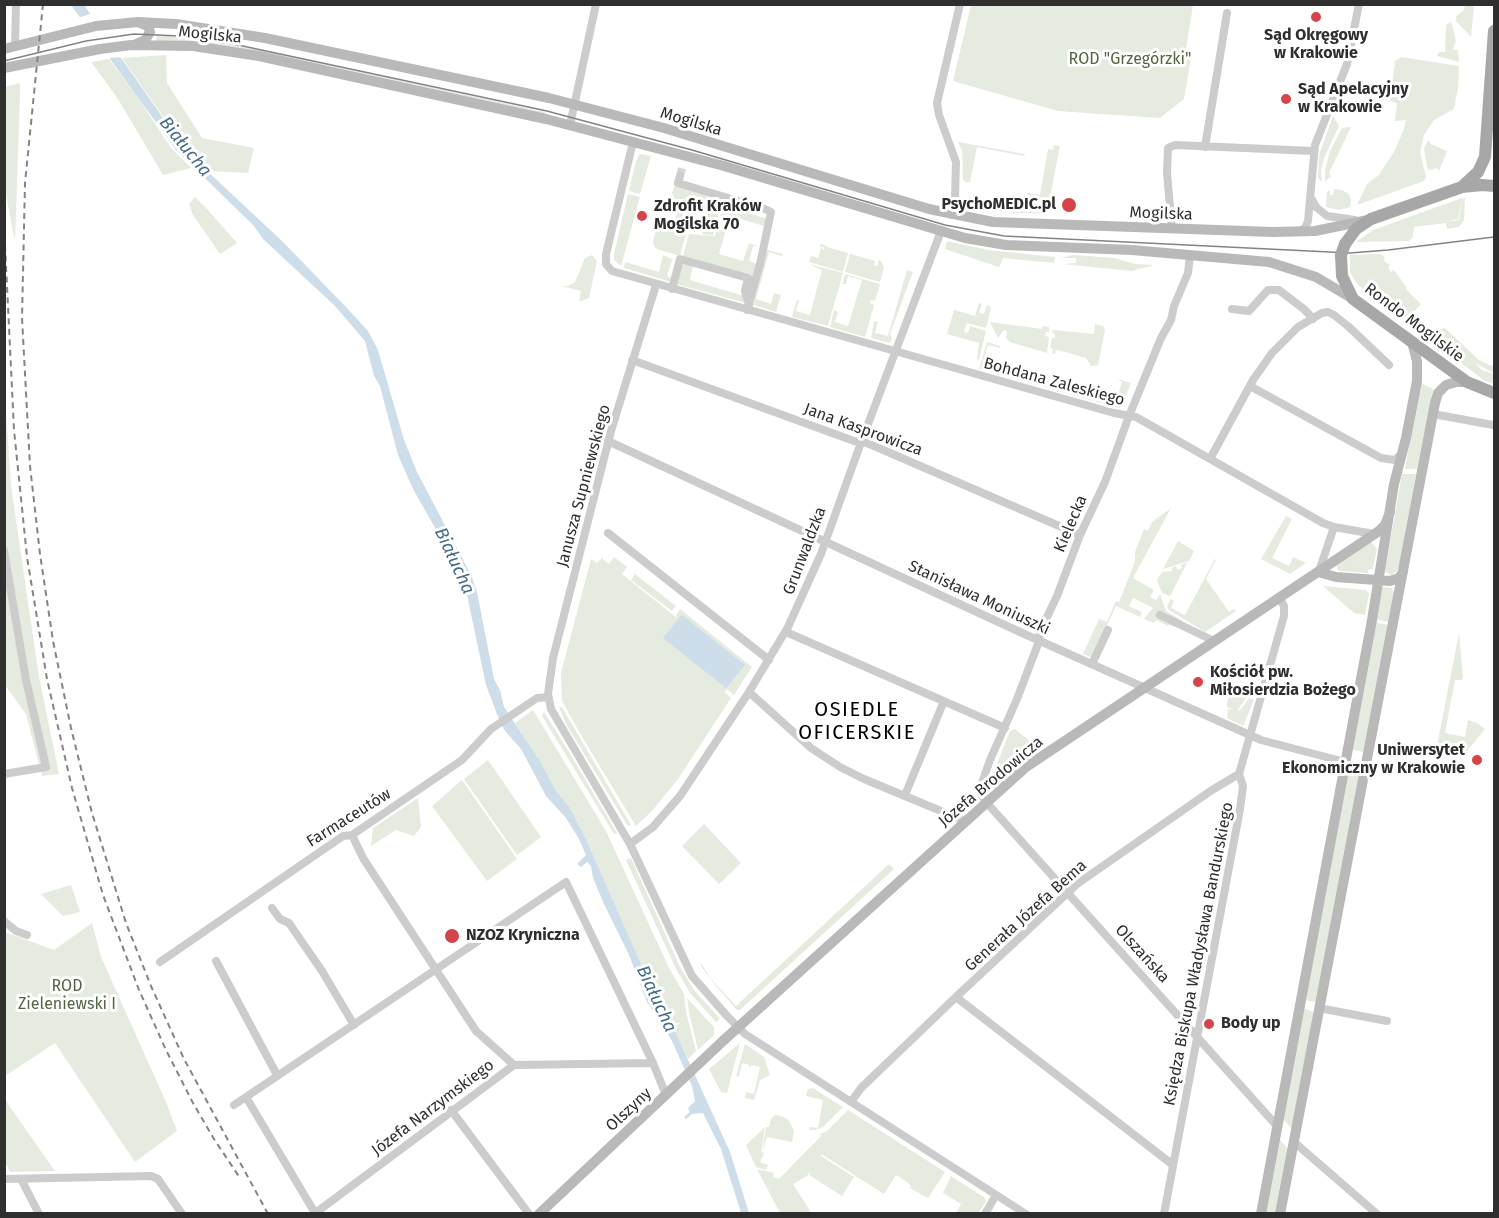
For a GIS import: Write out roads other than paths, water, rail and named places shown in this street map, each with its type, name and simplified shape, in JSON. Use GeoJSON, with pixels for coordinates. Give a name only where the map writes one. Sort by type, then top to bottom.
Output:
{"type":"FeatureCollection","features":[{"type":"Feature","properties":{"kind":"main road"},"geometry":{"type":"LineString","coordinates":[[1462,187],[1474,177],[1484,161],[1494,31]]}},
{"type":"Feature","properties":{"kind":"main road","name":"Rondo Mogilskie"},"geometry":{"type":"LineString","coordinates":[[1494,186],[1482,184],[1462,187],[1367,220],[1356,229],[1343,250],[1342,276],[1353,299],[1467,382],[1494,393]]}},
{"type":"Feature","properties":{"kind":"main road"},"geometry":{"type":"LineString","coordinates":[[1467,382],[1494,402]]}},
{"type":"Feature","properties":{"kind":"street"},"geometry":{"type":"LineString","coordinates":[[10,48],[16,4]]}},
{"type":"Feature","properties":{"kind":"street"},"geometry":{"type":"LineString","coordinates":[[570,125],[596,4]]}},
{"type":"Feature","properties":{"kind":"street"},"geometry":{"type":"LineString","coordinates":[[952,215],[956,162],[939,115],[938,103],[960,4]]}},
{"type":"Feature","properties":{"kind":"street"},"geometry":{"type":"LineString","coordinates":[[1298,232],[1308,224],[1313,151],[1347,64],[1359,4]]}},
{"type":"Feature","properties":{"kind":"street"},"geometry":{"type":"LineString","coordinates":[[1205,147],[1227,13]]}},
{"type":"Feature","properties":{"kind":"street"},"geometry":{"type":"LineString","coordinates":[[130,46],[142,41],[149,34],[148,26],[138,22]]}},
{"type":"Feature","properties":{"kind":"street","name":"Mogilska"},"geometry":{"type":"LineString","coordinates":[[10,48],[80,30],[138,22],[176,24],[265,38],[500,87],[573,105],[664,128],[952,215],[1017,224],[1298,232],[1367,220]]}},
{"type":"Feature","properties":{"kind":"street","name":"Mogilska"},"geometry":{"type":"LineString","coordinates":[[4,68],[130,46],[193,46],[259,56],[570,125],[633,142],[684,160],[941,231],[1006,245],[1258,260],[1287,266],[1316,277],[1353,299]]}},
{"type":"Feature","properties":{"kind":"street","name":"Bohdana Zaleskiego"},"geometry":{"type":"LineString","coordinates":[[633,142],[606,254],[606,264],[610,270],[656,285],[748,308],[1120,415],[1139,418],[1317,520],[1334,527],[1374,534]]}},
{"type":"Feature","properties":{"kind":"street"},"geometry":{"type":"LineString","coordinates":[[1172,229],[1167,173],[1168,148],[1175,145],[1313,151]]}},
{"type":"Feature","properties":{"kind":"street"},"geometry":{"type":"LineString","coordinates":[[680,176],[678,183],[771,212],[748,308]]}},
{"type":"Feature","properties":{"kind":"street"},"geometry":{"type":"LineString","coordinates":[[1311,198],[1316,207],[1327,216],[1367,220]]}},
{"type":"Feature","properties":{"kind":"street","name":"Grunwaldzka"},"geometry":{"type":"LineString","coordinates":[[630,844],[653,827],[674,804],[786,632],[821,554],[941,231]]}},
{"type":"Feature","properties":{"kind":"street","name":"Kielecka"},"geometry":{"type":"LineString","coordinates":[[986,802],[980,795],[980,785],[1005,728],[1080,535],[1105,482],[1129,416],[1161,338],[1171,320],[1188,272],[1190,255]]}},
{"type":"Feature","properties":{"kind":"street"},"geometry":{"type":"LineString","coordinates":[[672,289],[681,259],[748,278],[744,291],[748,308]]}},
{"type":"Feature","properties":{"kind":"street","name":"Janusza Supniewskiego"},"geometry":{"type":"LineString","coordinates":[[548,697],[553,658],[609,441],[656,285]]}},
{"type":"Feature","properties":{"kind":"street"},"geometry":{"type":"LineString","coordinates":[[1232,309],[1249,311],[1268,290],[1279,290],[1313,319]]}},
{"type":"Feature","properties":{"kind":"street"},"geometry":{"type":"LineString","coordinates":[[1210,459],[1250,386],[1273,352],[1298,327],[1325,312],[1334,315],[1349,327],[1389,365]]}},
{"type":"Feature","properties":{"kind":"street"},"geometry":{"type":"LineString","coordinates":[[1261,1214],[1379,581],[1394,484],[1403,452],[1417,381],[1417,361],[1412,342]]}},
{"type":"Feature","properties":{"kind":"street","name":"Jana Kasprowicza"},"geometry":{"type":"LineString","coordinates":[[632,360],[861,442],[1080,535]]}},
{"type":"Feature","properties":{"kind":"street"},"geometry":{"type":"LineString","coordinates":[[1280,1214],[1390,627],[1404,569],[1433,414],[1439,391],[1450,383],[1467,382]]}},
{"type":"Feature","properties":{"kind":"street"},"geometry":{"type":"LineString","coordinates":[[1250,386],[1381,458],[1395,459],[1403,452]]}},
{"type":"Feature","properties":{"kind":"street"},"geometry":{"type":"LineString","coordinates":[[1433,414],[1493,425]]}},
{"type":"Feature","properties":{"kind":"street","name":"Stanisława Moniuszki"},"geometry":{"type":"LineString","coordinates":[[609,441],[1039,640],[1264,741],[1345,762]]}},
{"type":"Feature","properties":{"kind":"street","name":"Józefa Brodowicza"},"geometry":{"type":"LineString","coordinates":[[738,1028],[1026,767],[1374,534],[1384,525],[1390,512]]}},
{"type":"Feature","properties":{"kind":"street"},"geometry":{"type":"LineString","coordinates":[[1334,527],[1318,572],[1336,578],[1379,581],[1397,579],[1404,569]]}},
{"type":"Feature","properties":{"kind":"street"},"geometry":{"type":"LineString","coordinates":[[608,533],[769,660]]}},
{"type":"Feature","properties":{"kind":"street"},"geometry":{"type":"LineString","coordinates":[[4,551],[26,680],[46,767],[4,774]]}},
{"type":"Feature","properties":{"kind":"street","name":"Księdza Biskupa Władysława Bandurskiego"},"geometry":{"type":"LineString","coordinates":[[1164,1214],[1242,800],[1239,774],[1284,616],[1284,606],[1279,597]]}},
{"type":"Feature","properties":{"kind":"street"},"geometry":{"type":"LineString","coordinates":[[1160,615],[1214,641]]}},
{"type":"Feature","properties":{"kind":"street"},"geometry":{"type":"LineString","coordinates":[[1092,664],[1108,630]]}},
{"type":"Feature","properties":{"kind":"street"},"geometry":{"type":"LineString","coordinates":[[786,632],[1005,728]]}},
{"type":"Feature","properties":{"kind":"street"},"geometry":{"type":"LineString","coordinates":[[749,692],[806,744],[827,759],[858,777],[965,821]]}},
{"type":"Feature","properties":{"kind":"street"},"geometry":{"type":"LineString","coordinates":[[548,697],[558,724],[630,844],[692,976],[738,1028],[1026,1214]]}},
{"type":"Feature","properties":{"kind":"street","name":"Farmaceutów"},"geometry":{"type":"LineString","coordinates":[[160,962],[342,836],[352,835],[465,758],[491,729],[537,698],[548,697]]}},
{"type":"Feature","properties":{"kind":"street"},"geometry":{"type":"LineString","coordinates":[[905,795],[944,702]]}},
{"type":"Feature","properties":{"kind":"street"},"geometry":{"type":"LineString","coordinates":[[1345,762],[1364,766]]}},
{"type":"Feature","properties":{"kind":"street","name":"Generała Józefa Bema"},"geometry":{"type":"LineString","coordinates":[[851,1102],[859,1090],[1082,880],[1239,774]]}},
{"type":"Feature","properties":{"kind":"street","name":"Olszańska"},"geometry":{"type":"LineString","coordinates":[[986,802],[1277,1126]]}},
{"type":"Feature","properties":{"kind":"street"},"geometry":{"type":"LineString","coordinates":[[352,835],[363,858],[476,1031],[514,1065]]}},
{"type":"Feature","properties":{"kind":"street"},"geometry":{"type":"LineString","coordinates":[[234,1105],[566,882],[669,1092]]}},
{"type":"Feature","properties":{"kind":"street"},"geometry":{"type":"LineString","coordinates":[[272,908],[280,919],[289,922],[354,1025]]}},
{"type":"Feature","properties":{"kind":"street"},"geometry":{"type":"LineString","coordinates":[[4,921],[16,931],[27,935]]}},
{"type":"Feature","properties":{"kind":"street"},"geometry":{"type":"LineString","coordinates":[[216,961],[277,1075]]}},
{"type":"Feature","properties":{"kind":"street"},"geometry":{"type":"LineString","coordinates":[[956,997],[1173,1165]]}},
{"type":"Feature","properties":{"kind":"street"},"geometry":{"type":"LineString","coordinates":[[1300,1004],[1387,1021]]}},
{"type":"Feature","properties":{"kind":"street","name":"Olszyny"},"geometry":{"type":"LineString","coordinates":[[539,1214],[738,1028]]}},
{"type":"Feature","properties":{"kind":"street","name":"Józefa Narzymskiego"},"geometry":{"type":"LineString","coordinates":[[314,1213],[514,1065],[653,1063]]}},
{"type":"Feature","properties":{"kind":"street"},"geometry":{"type":"LineString","coordinates":[[246,1097],[314,1213]]}},
{"type":"Feature","properties":{"kind":"street"},"geometry":{"type":"LineString","coordinates":[[451,1110],[530,1214]]}},
{"type":"Feature","properties":{"kind":"street"},"geometry":{"type":"LineString","coordinates":[[1277,1126],[1377,1214]]}},
{"type":"Feature","properties":{"kind":"street"},"geometry":{"type":"LineString","coordinates":[[4,1179],[151,1176],[158,1179],[182,1214]]}},
{"type":"Feature","properties":{"kind":"street"},"geometry":{"type":"LineString","coordinates":[[21,1179],[39,1214]]}},
{"type":"Feature","properties":{"kind":"street"},"geometry":{"type":"LineString","coordinates":[[985,1214],[996,1195]]}},
{"type":"Feature","properties":{"kind":"water","name":"Białucha"},"geometry":{"type":"Polygon","coordinates":[[[71,5],[84,5],[161,115],[205,169],[282,241],[368,331],[378,350],[404,440],[417,472],[471,575],[477,592],[494,679],[500,690],[504,707],[540,761],[555,789],[570,808],[586,839],[651,987],[664,1007],[730,1152],[749,1213],[741,1213],[721,1149],[703,1113],[692,1114],[686,1119],[684,1117],[690,1112],[688,1108],[695,1101],[692,1086],[672,1041],[647,1002],[629,955],[593,878],[591,866],[587,862],[581,867],[577,864],[586,855],[579,839],[566,818],[546,796],[521,749],[500,722],[486,685],[467,595],[451,556],[413,489],[398,455],[380,386],[374,376],[365,341],[335,306],[263,239],[254,226],[176,150],[71,5]]]}},
{"type":"Feature","properties":{"kind":"water"},"geometry":{"type":"Polygon","coordinates":[[[682,615],[745,665],[726,688],[663,638],[682,615]]]}},
{"type":"Feature","properties":{"kind":"tunnel"},"geometry":{"type":"LineString","coordinates":[[680,176],[683,165]]}},
{"type":"Feature","properties":{"kind":"tram line"},"geometry":{"type":"LineString","coordinates":[[4,61],[86,41],[134,34],[180,36],[238,45],[547,111],[692,150],[945,225],[1004,236],[1350,253],[1494,237]]}},
{"type":"Feature","properties":{"kind":"railway"},"geometry":{"type":"LineString","coordinates":[[43,4],[25,183],[22,318],[30,466],[53,641],[92,813],[126,923],[184,1059],[268,1214]]}},
{"type":"Feature","properties":{"kind":"railway"},"geometry":{"type":"LineString","coordinates":[[4,224],[14,430],[27,557],[47,679],[72,788],[103,895],[139,990],[193,1103],[240,1178]]}},
{"type":"Feature","properties":{"kind":"place","name":"Sąd Okręgowy w Krakowie"},"geometry":{"type":"Point","coordinates":[1316,17]}},
{"type":"Feature","properties":{"kind":"place","name":"Sąd Apelacyjny w Krakowie"},"geometry":{"type":"Point","coordinates":[1286,99]}},
{"type":"Feature","properties":{"kind":"place","name":"PsychoMEDIC.pl"},"geometry":{"type":"Point","coordinates":[1069,205]}},
{"type":"Feature","properties":{"kind":"place","name":"Zdrofit Kraków Mogilska 70"},"geometry":{"type":"Point","coordinates":[642,216]}},
{"type":"Feature","properties":{"kind":"place","name":"Kościół pw. Miłosierdzia Bożego"},"geometry":{"type":"Point","coordinates":[1198,682]}},
{"type":"Feature","properties":{"kind":"place","name":"Uniwersytet Ekonomiczny w Krakowie"},"geometry":{"type":"Point","coordinates":[1477,760]}},
{"type":"Feature","properties":{"kind":"place","name":"NZOZ Kryniczna"},"geometry":{"type":"Point","coordinates":[452,936]}},
{"type":"Feature","properties":{"kind":"place","name":"Body up"},"geometry":{"type":"Point","coordinates":[1209,1024]}},
{"type":"Feature","properties":{"kind":"district","name":"OSIEDLE OFICERSKIE"},"geometry":{"type":"Point","coordinates":[857,722]}},
{"type":"Feature","properties":{"kind":"park label","name":"ROD \"Grzegórzki\""},"geometry":{"type":"Point","coordinates":[1130,60]}},
{"type":"Feature","properties":{"kind":"park label","name":"ROD Zieleniewski I"},"geometry":{"type":"Point","coordinates":[67,996]}}]}
